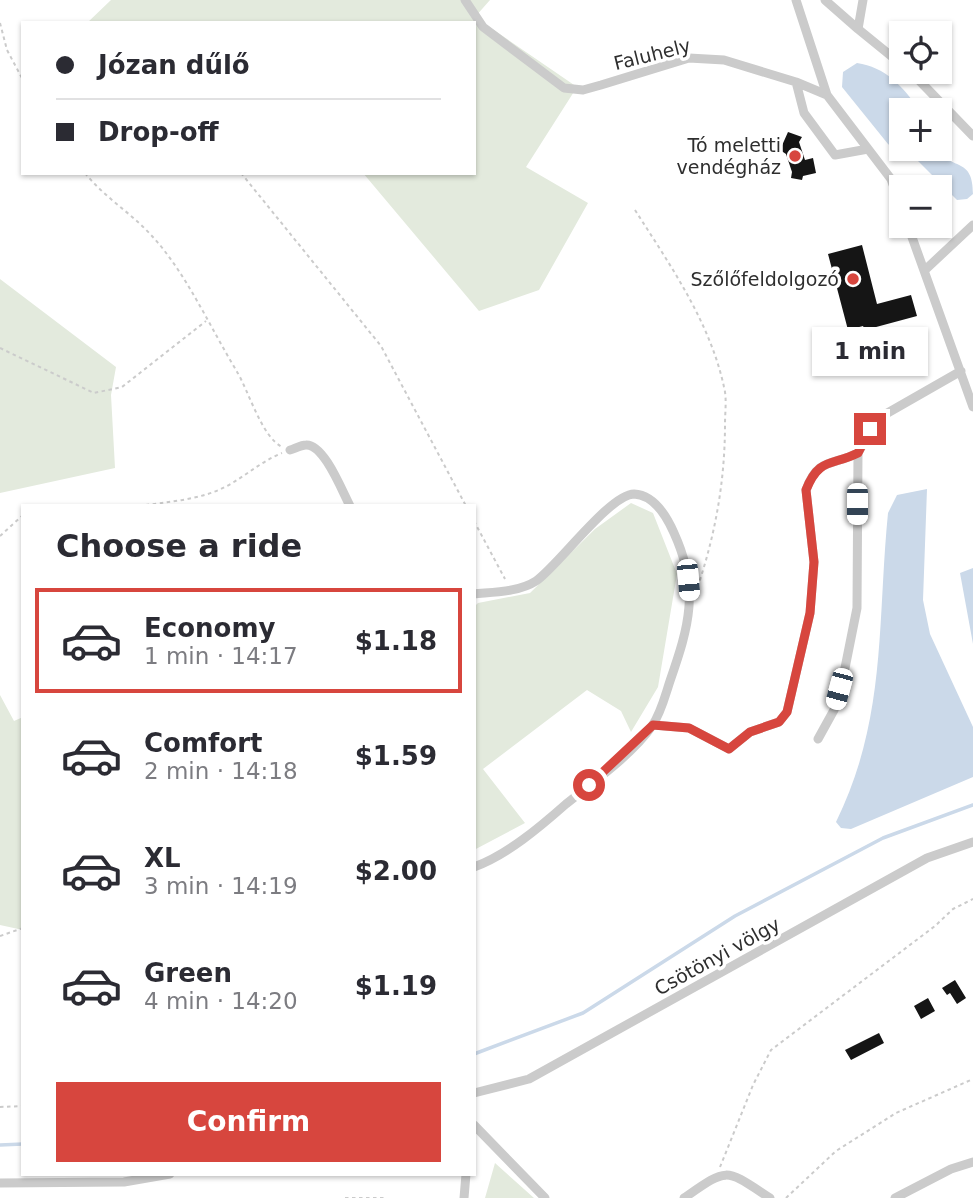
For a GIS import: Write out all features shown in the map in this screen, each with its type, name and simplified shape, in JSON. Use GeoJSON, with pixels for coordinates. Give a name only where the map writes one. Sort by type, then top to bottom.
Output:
{"type":"FeatureCollection","features":[{"type":"Feature","properties":{"kind":"street","name":"Faluhely"},"geometry":{"type":"LineString","coordinates":[[465,0],[483,27],[564,88],[583,90],[689,58],[724,60],[796,82],[827,95]]}},
{"type":"Feature","properties":{"kind":"street"},"geometry":{"type":"LineString","coordinates":[[796,0],[827,95],[889,177]]}},
{"type":"Feature","properties":{"kind":"street"},"geometry":{"type":"LineString","coordinates":[[825,0],[889,54]]}},
{"type":"Feature","properties":{"kind":"street"},"geometry":{"type":"LineString","coordinates":[[858,29],[863,0]]}},
{"type":"Feature","properties":{"kind":"street"},"geometry":{"type":"LineString","coordinates":[[796,82],[804,113],[835,155],[868,149]]}},
{"type":"Feature","properties":{"kind":"street"},"geometry":{"type":"LineString","coordinates":[[923,84],[973,136]]}},
{"type":"Feature","properties":{"kind":"street"},"geometry":{"type":"LineString","coordinates":[[925,270],[973,225]]}},
{"type":"Feature","properties":{"kind":"street"},"geometry":{"type":"LineString","coordinates":[[913,238],[973,407]]}},
{"type":"Feature","properties":{"kind":"street"},"geometry":{"type":"LineString","coordinates":[[818,739],[834,710],[856,608],[858,453],[877,419],[961,371]]}},
{"type":"Feature","properties":{"kind":"street"},"geometry":{"type":"LineString","coordinates":[[290,450],[306,445],[315,447],[324,456],[349,504]]}},
{"type":"Feature","properties":{"kind":"street"},"geometry":{"type":"LineString","coordinates":[[653,725],[689,728],[729,749],[750,732],[779,722],[787,712],[810,613],[814,562],[806,490],[810,479],[823,464],[858,453]]}},
{"type":"Feature","properties":{"kind":"street"},"geometry":{"type":"LineString","coordinates":[[476,594],[510,590],[538,580],[580,534],[621,500],[636,494],[647,497],[662,511],[672,527],[681,548],[690,611],[681,648],[653,725],[609,769],[550,818],[500,853],[476,866]]}},
{"type":"Feature","properties":{"kind":"street","name":"Csötönyi völgy"},"geometry":{"type":"LineString","coordinates":[[476,1092],[529,1079],[927,858],[973,842]]}},
{"type":"Feature","properties":{"kind":"street"},"geometry":{"type":"LineString","coordinates":[[476,1127],[545,1198]]}},
{"type":"Feature","properties":{"kind":"street"},"geometry":{"type":"LineString","coordinates":[[895,1198],[951,1169],[973,1162]]}},
{"type":"Feature","properties":{"kind":"street"},"geometry":{"type":"LineString","coordinates":[[684,1198],[717,1175],[730,1174],[770,1198]]}},
{"type":"Feature","properties":{"kind":"street"},"geometry":{"type":"LineString","coordinates":[[0,1183],[124,1182],[158,1176]]}},
{"type":"Feature","properties":{"kind":"street"},"geometry":{"type":"LineString","coordinates":[[464,1198],[466,1176]]}},
{"type":"Feature","properties":{"kind":"path"},"geometry":{"type":"LineString","coordinates":[[0,23],[7,51],[21,76]]}},
{"type":"Feature","properties":{"kind":"path"},"geometry":{"type":"LineString","coordinates":[[87,175],[99,190],[124,208],[152,236],[179,274],[245,384],[268,433],[276,443],[290,450]]}},
{"type":"Feature","properties":{"kind":"path"},"geometry":{"type":"LineString","coordinates":[[243,175],[381,346],[465,504]]}},
{"type":"Feature","properties":{"kind":"path"},"geometry":{"type":"LineString","coordinates":[[635,210],[674,272],[711,343],[725,389],[725,471],[711,546],[699,585]]}},
{"type":"Feature","properties":{"kind":"path"},"geometry":{"type":"LineString","coordinates":[[0,348],[94,393],[122,387],[206,321]]}},
{"type":"Feature","properties":{"kind":"path"},"geometry":{"type":"LineString","coordinates":[[152,504],[225,488],[262,461],[290,450]]}},
{"type":"Feature","properties":{"kind":"path"},"geometry":{"type":"LineString","coordinates":[[0,536],[21,517]]}},
{"type":"Feature","properties":{"kind":"path"},"geometry":{"type":"LineString","coordinates":[[476,525],[510,590]]}},
{"type":"Feature","properties":{"kind":"path"},"geometry":{"type":"LineString","coordinates":[[717,1175],[753,1085],[771,1050],[935,926],[953,909],[973,899]]}},
{"type":"Feature","properties":{"kind":"path"},"geometry":{"type":"LineString","coordinates":[[0,936],[21,929]]}},
{"type":"Feature","properties":{"kind":"path"},"geometry":{"type":"LineString","coordinates":[[786,1198],[836,1151],[896,1113],[973,1079]]}},
{"type":"Feature","properties":{"kind":"path"},"geometry":{"type":"LineString","coordinates":[[0,1107],[21,1106]]}},
{"type":"Feature","properties":{"kind":"path"},"geometry":{"type":"LineString","coordinates":[[345,1198],[386,1198]]}},
{"type":"Feature","properties":{"kind":"shaded area"},"geometry":{"type":"Polygon","coordinates":[[[111,0],[490,0],[475,17],[577,87],[526,167],[588,203],[539,290],[479,311],[365,175],[476,175],[476,21],[89,21],[111,0]]]}},
{"type":"Feature","properties":{"kind":"shaded area"},"geometry":{"type":"Polygon","coordinates":[[[0,279],[116,367],[111,395],[115,468],[0,493],[0,279]]]}},
{"type":"Feature","properties":{"kind":"shaded area"},"geometry":{"type":"Polygon","coordinates":[[[631,503],[653,513],[677,574],[658,687],[631,732],[621,711],[587,690],[483,769],[525,823],[476,849],[476,605],[530,593],[595,529],[631,503]]]}},
{"type":"Feature","properties":{"kind":"shaded area"},"geometry":{"type":"Polygon","coordinates":[[[0,695],[14,721],[21,718],[21,930],[0,925],[0,695]]]}},
{"type":"Feature","properties":{"kind":"shaded area"},"geometry":{"type":"Polygon","coordinates":[[[495,1163],[534,1198],[485,1198],[495,1163]]]}},
{"type":"Feature","properties":{"kind":"water"},"geometry":{"type":"Polygon","coordinates":[[[857,63],[867,65],[885,73],[889,76],[889,84],[897,84],[910,98],[889,98],[889,145],[842,87],[843,72],[857,63]]]}},
{"type":"Feature","properties":{"kind":"water"},"geometry":{"type":"Polygon","coordinates":[[[918,161],[951,161],[970,175],[973,194],[967,199],[957,200],[952,195],[952,175],[932,175],[918,161]]]}},
{"type":"Feature","properties":{"kind":"water"},"geometry":{"type":"Polygon","coordinates":[[[927,489],[923,600],[930,634],[973,727],[973,777],[851,829],[841,828],[836,822],[864,745],[872,708],[888,513],[897,495],[927,489]]]}},
{"type":"Feature","properties":{"kind":"water"},"geometry":{"type":"Polygon","coordinates":[[[973,568],[973,644],[960,573],[973,568]]]}},
{"type":"Feature","properties":{"kind":"building","name":"Tó meletti vendégház"},"geometry":{"type":"Polygon","coordinates":[[[788,132],[802,137],[799,142],[805,160],[813,158],[816,173],[803,176],[802,180],[791,178],[792,172],[786,154],[780,150],[788,132]]]}},
{"type":"Feature","properties":{"kind":"building","name":"Szőlőfeldolgozó"},"geometry":{"type":"Polygon","coordinates":[[[862,245],[877,304],[911,295],[917,316],[865,330],[863,326],[848,330],[828,254],[862,245]]]}},
{"type":"Feature","properties":{"kind":"building"},"geometry":{"type":"Polygon","coordinates":[[[955,980],[966,998],[957,1004],[950,993],[947,995],[942,988],[955,980]]]}},
{"type":"Feature","properties":{"kind":"building"},"geometry":{"type":"Polygon","coordinates":[[[928,998],[935,1011],[921,1019],[914,1006],[928,998]]]}},
{"type":"Feature","properties":{"kind":"building"},"geometry":{"type":"Polygon","coordinates":[[[879,1033],[884,1043],[851,1060],[845,1050],[879,1033]]]}},
{"type":"Feature","properties":{"kind":"waterway"},"geometry":{"type":"LineString","coordinates":[[476,1053],[583,1013],[735,916],[883,838],[973,805]]}},
{"type":"Feature","properties":{"kind":"waterway"},"geometry":{"type":"LineString","coordinates":[[0,1145],[21,1144]]}},
{"type":"Feature","properties":{"kind":"place","name":"Tó meletti vendégház"},"geometry":{"type":"Point","coordinates":[795,156]}},
{"type":"Feature","properties":{"kind":"place","name":"Szőlőfeldolgozó"},"geometry":{"type":"Point","coordinates":[853,279]}},
{"type":"Feature","properties":{"kind":"route"},"geometry":{"type":"LineString","coordinates":[[589,785],[653,725],[689,728],[729,749],[750,732],[779,722],[787,712],[810,613],[814,562],[806,490],[810,479],[823,464],[858,453],[870,429]]}}]}
